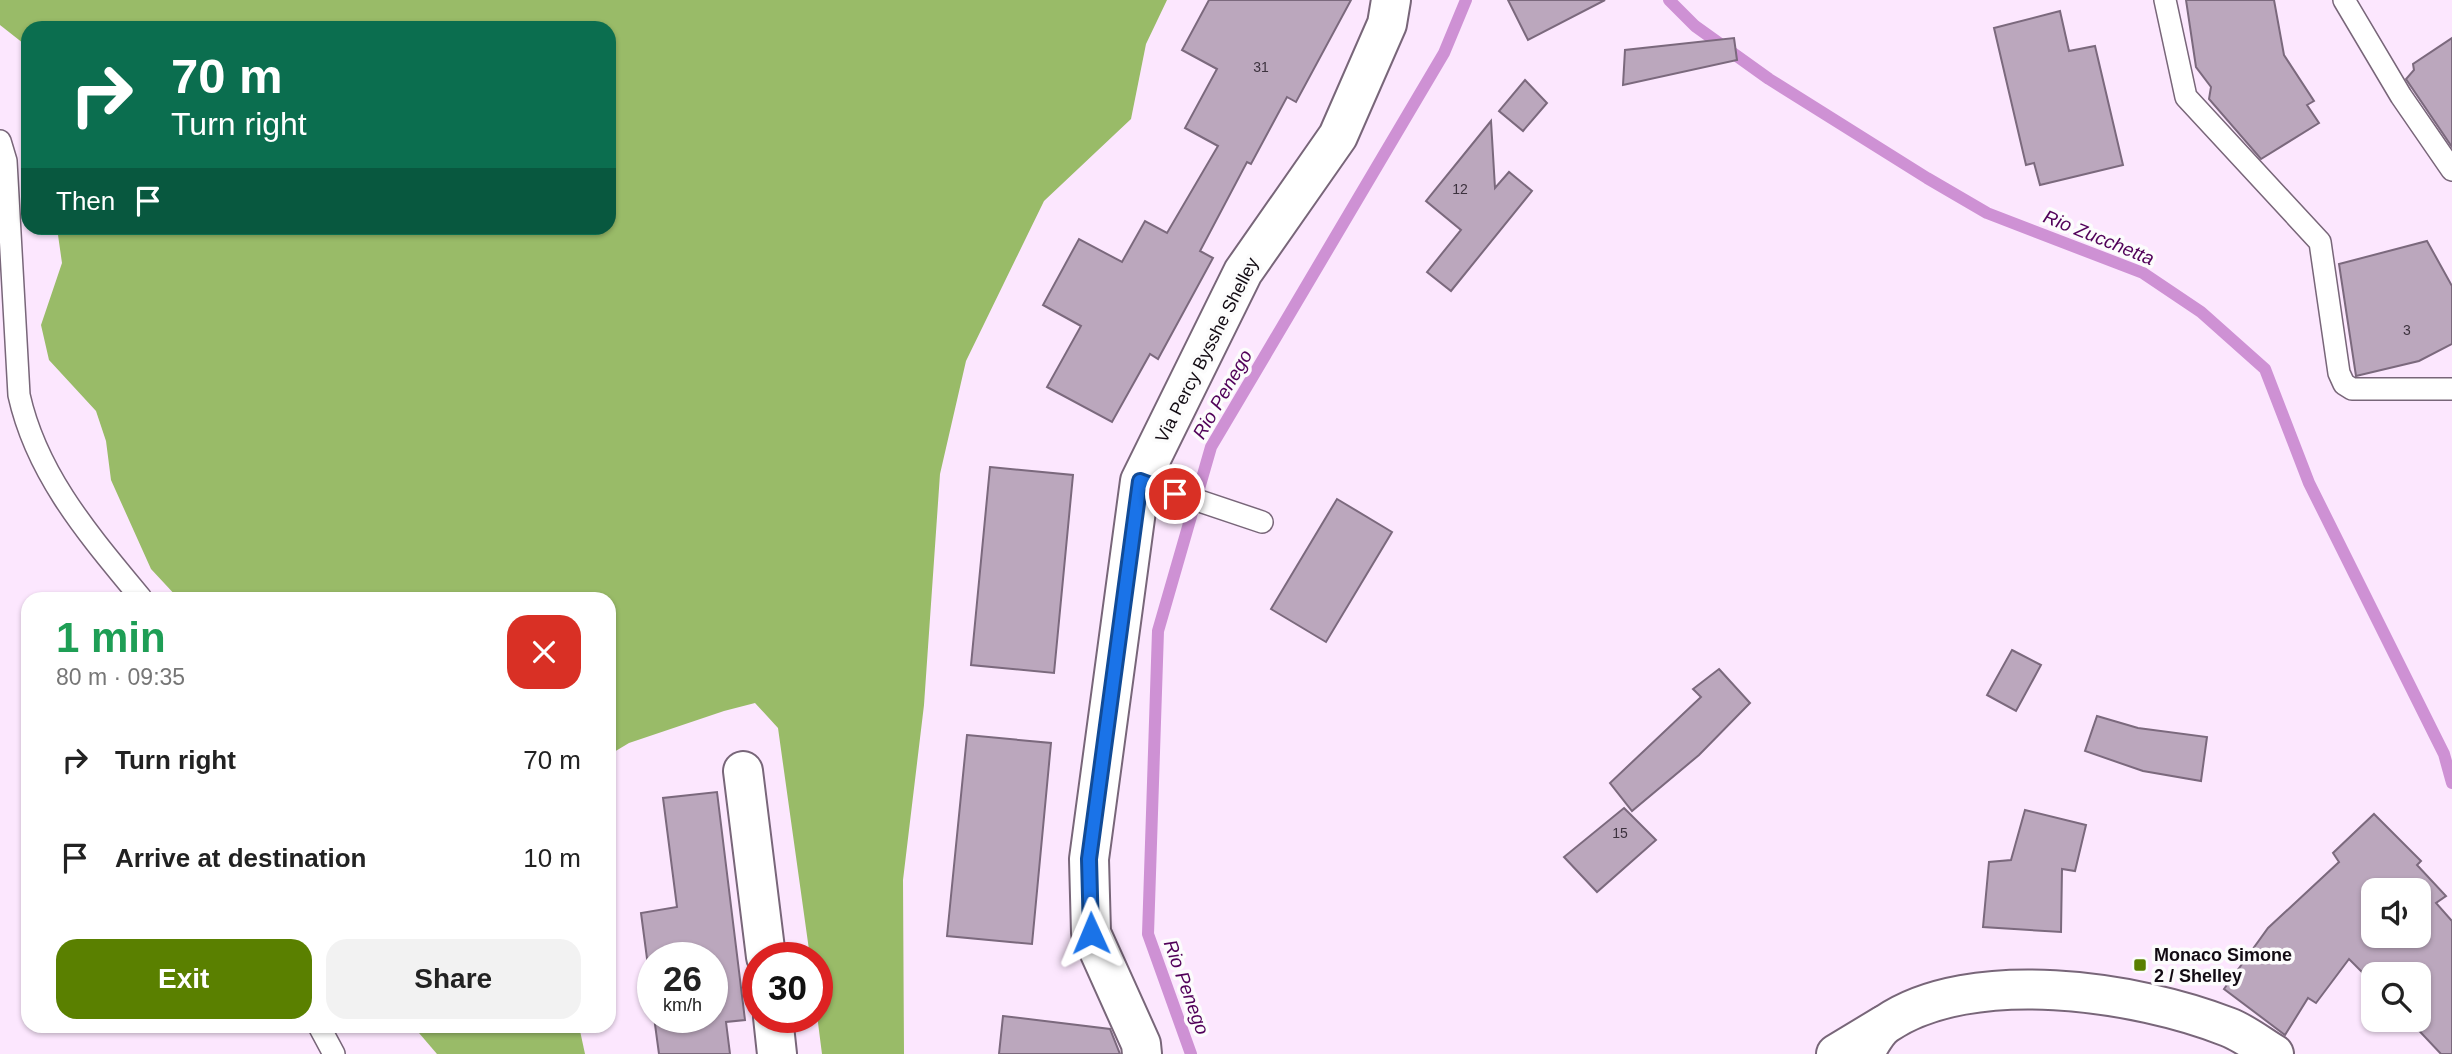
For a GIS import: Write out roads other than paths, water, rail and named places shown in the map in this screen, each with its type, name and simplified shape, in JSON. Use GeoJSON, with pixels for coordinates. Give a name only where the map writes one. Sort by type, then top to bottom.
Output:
{"type":"FeatureCollection","features":[{"type":"Feature","properties":{"kind":"street","name":"Via Percy Bysshe Shelley"},"geometry":{"type":"LineString","coordinates":[[1142,1054],[1142,1044],[1091,933],[1089,859],[1158,487],[1243,272],[1338,136],[1387,24],[1391,0]]}},
{"type":"Feature","properties":{"kind":"street"},"geometry":{"type":"LineString","coordinates":[[743,771],[764,942]]}},
{"type":"Feature","properties":{"kind":"street"},"geometry":{"type":"LineString","coordinates":[[1836,1054],[1874,1040],[1918,1007],[1963,994],[2012,989],[2125,998],[2178,1010],[2231,1028],[2274,1054]]}},
{"type":"Feature","properties":{"kind":"street"},"geometry":{"type":"LineString","coordinates":[[775,1033],[777,1054]]}},
{"type":"Feature","properties":{"kind":"lane"},"geometry":{"type":"LineString","coordinates":[[2344,0],[2401,96],[2452,170]]}},
{"type":"Feature","properties":{"kind":"lane"},"geometry":{"type":"LineString","coordinates":[[2165,1],[2186,96],[2320,242],[2339,373],[2344,384],[2352,389],[2452,389]]}},
{"type":"Feature","properties":{"kind":"lane"},"geometry":{"type":"LineString","coordinates":[[0,141],[6,161],[19,396],[26,430],[49,477],[78,521],[136,592]]}},
{"type":"Feature","properties":{"kind":"lane"},"geometry":{"type":"LineString","coordinates":[[1158,487],[1262,522]]}},
{"type":"Feature","properties":{"kind":"lane"},"geometry":{"type":"LineString","coordinates":[[323,1033],[334,1054]]}},
{"type":"Feature","properties":{"kind":"waterway","name":"Rio Penego"},"geometry":{"type":"LineString","coordinates":[[1191,1054],[1148,934],[1158,631],[1211,447],[1444,53],[1466,0]]}},
{"type":"Feature","properties":{"kind":"waterway","name":"Rio Zucchetta"},"geometry":{"type":"LineString","coordinates":[[1669,0],[1695,26],[1769,79],[1987,213],[2143,273],[2201,312],[2265,369],[2309,483],[2444,754],[2452,783]]}},
{"type":"Feature","properties":{"kind":"place","name":"Monaco Simone 2 / Shelley"},"geometry":{"type":"Point","coordinates":[2140,965]}}]}
